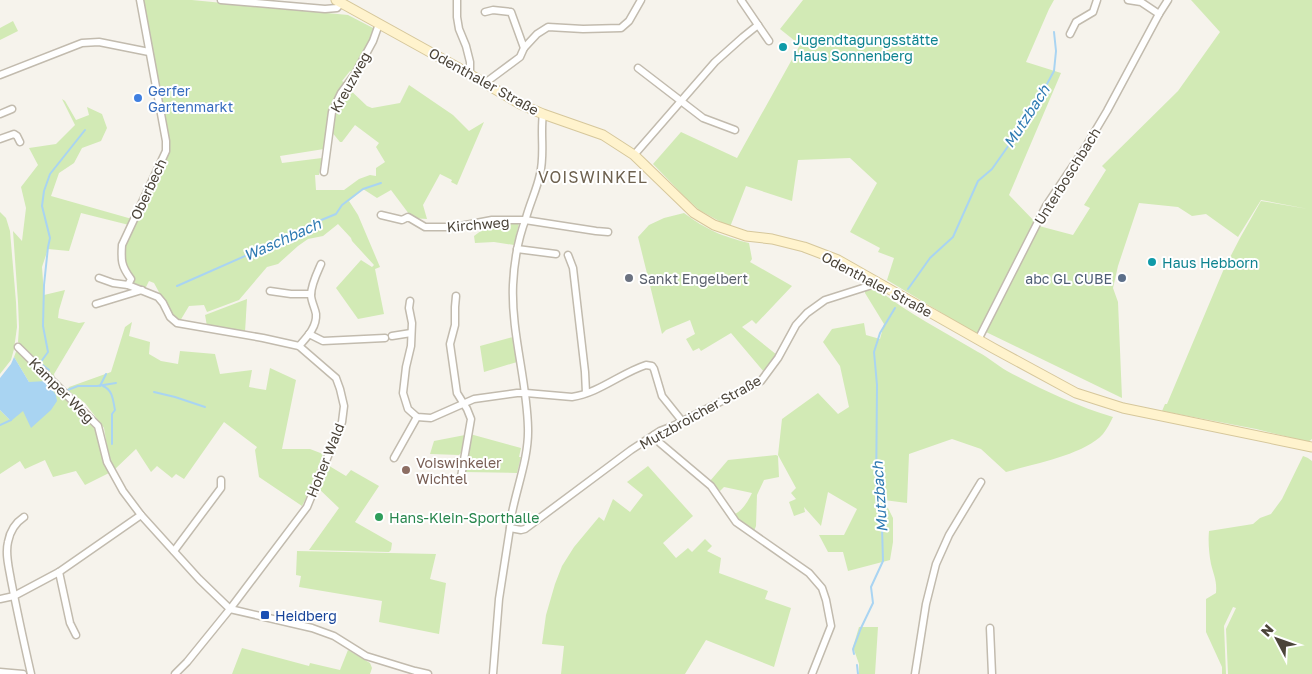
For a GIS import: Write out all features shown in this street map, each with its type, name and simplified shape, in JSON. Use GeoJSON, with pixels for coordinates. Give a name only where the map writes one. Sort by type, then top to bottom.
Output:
{"type":"FeatureCollection","features":[{"type":"Feature","properties":{"kind":"main road","name":"Odenthaler Straße"},"geometry":{"type":"LineString","coordinates":[[339,1],[522,105],[603,135],[634,155],[694,213],[714,225],[746,236],[772,239],[804,247],[838,260],[978,340],[1076,393],[1123,408],[1312,446]]}},
{"type":"Feature","properties":{"kind":"street","name":"Oberbech"},"geometry":{"type":"LineString","coordinates":[[128,284],[130,279],[124,272],[121,258],[122,245],[166,151],[166,141],[140,0]]}},
{"type":"Feature","properties":{"kind":"street"},"geometry":{"type":"LineString","coordinates":[[221,0],[325,9],[337,8],[339,1]]}},
{"type":"Feature","properties":{"kind":"street"},"geometry":{"type":"LineString","coordinates":[[457,0],[456,18],[470,62],[470,74]]}},
{"type":"Feature","properties":{"kind":"street"},"geometry":{"type":"LineString","coordinates":[[485,83],[520,57],[524,48],[537,34],[548,27],[583,29],[621,28],[629,21],[640,0]]}},
{"type":"Feature","properties":{"kind":"street"},"geometry":{"type":"LineString","coordinates":[[741,0],[769,41]]}},
{"type":"Feature","properties":{"kind":"street"},"geometry":{"type":"LineString","coordinates":[[1070,34],[1076,22],[1093,12],[1097,0]]}},
{"type":"Feature","properties":{"kind":"street"},"geometry":{"type":"LineString","coordinates":[[1128,0],[1141,2],[1160,14]]}},
{"type":"Feature","properties":{"kind":"street","name":"Unterboschbach"},"geometry":{"type":"LineString","coordinates":[[978,340],[1046,206],[1085,148],[1168,0]]}},
{"type":"Feature","properties":{"kind":"street"},"geometry":{"type":"LineString","coordinates":[[485,12],[493,10],[511,12],[524,48]]}},
{"type":"Feature","properties":{"kind":"street","name":"Kreuzweg"},"geometry":{"type":"LineString","coordinates":[[324,172],[332,112],[341,93],[355,74],[373,40],[378,24]]}},
{"type":"Feature","properties":{"kind":"street"},"geometry":{"type":"LineString","coordinates":[[634,155],[714,62],[758,25]]}},
{"type":"Feature","properties":{"kind":"street"},"geometry":{"type":"LineString","coordinates":[[0,75],[82,44],[99,42],[149,52]]}},
{"type":"Feature","properties":{"kind":"street"},"geometry":{"type":"LineString","coordinates":[[638,68],[702,118],[735,130]]}},
{"type":"Feature","properties":{"kind":"street"},"geometry":{"type":"LineString","coordinates":[[0,114],[12,109]]}},
{"type":"Feature","properties":{"kind":"street"},"geometry":{"type":"LineString","coordinates":[[493,674],[499,598],[511,513],[524,460],[528,430],[526,393],[514,316],[513,282],[517,249],[540,177],[543,161],[541,125],[543,114]]}},
{"type":"Feature","properties":{"kind":"street"},"geometry":{"type":"LineString","coordinates":[[0,140],[14,134],[20,142]]}},
{"type":"Feature","properties":{"kind":"street","name":"Kirchweg"},"geometry":{"type":"LineString","coordinates":[[381,215],[402,220],[408,218],[424,227],[455,227],[492,220],[525,220],[608,232]]}},
{"type":"Feature","properties":{"kind":"street"},"geometry":{"type":"LineString","coordinates":[[517,249],[556,254]]}},
{"type":"Feature","properties":{"kind":"street"},"geometry":{"type":"LineString","coordinates":[[568,255],[573,268],[586,393]]}},
{"type":"Feature","properties":{"kind":"street"},"geometry":{"type":"LineString","coordinates":[[299,346],[314,326],[316,315],[311,294],[321,264]]}},
{"type":"Feature","properties":{"kind":"street"},"geometry":{"type":"LineString","coordinates":[[99,278],[113,283],[128,284],[142,290]]}},
{"type":"Feature","properties":{"kind":"street","name":"Mutzbroicher Straße"},"geometry":{"type":"LineString","coordinates":[[510,528],[525,529],[609,466],[660,431],[761,381],[778,358],[796,325],[807,313],[825,300],[869,286],[874,280]]}},
{"type":"Feature","properties":{"kind":"street"},"geometry":{"type":"LineString","coordinates":[[96,304],[142,290]]}},
{"type":"Feature","properties":{"kind":"street","name":"Hoher Wald"},"geometry":{"type":"LineString","coordinates":[[142,290],[158,298],[163,303],[170,317],[177,323],[299,346],[336,378],[344,406],[342,422],[307,506],[230,609],[187,663],[175,674]]}},
{"type":"Feature","properties":{"kind":"street"},"geometry":{"type":"LineString","coordinates":[[270,291],[311,294]]}},
{"type":"Feature","properties":{"kind":"street"},"geometry":{"type":"LineString","coordinates":[[456,296],[454,326],[450,344],[457,393],[467,409],[470,419],[462,477]]}},
{"type":"Feature","properties":{"kind":"street"},"geometry":{"type":"LineString","coordinates":[[410,300],[411,346],[406,366],[404,393],[408,409],[417,417],[431,418],[474,399],[526,393],[572,397],[586,393],[641,367],[649,366],[655,371],[662,396],[682,421]]}},
{"type":"Feature","properties":{"kind":"street"},"geometry":{"type":"LineString","coordinates":[[309,334],[323,341],[388,337],[411,333]]}},
{"type":"Feature","properties":{"kind":"street","name":"Kamper Weg"},"geometry":{"type":"LineString","coordinates":[[18,347],[98,426],[107,462],[123,491],[141,515],[199,579],[230,609]]}},
{"type":"Feature","properties":{"kind":"street"},"geometry":{"type":"LineString","coordinates":[[394,458],[417,417]]}},
{"type":"Feature","properties":{"kind":"street"},"geometry":{"type":"LineString","coordinates":[[654,435],[660,443],[711,486],[736,522],[809,573],[822,588],[831,626],[812,674]]}},
{"type":"Feature","properties":{"kind":"street"},"geometry":{"type":"LineString","coordinates":[[174,551],[221,488],[221,480]]}},
{"type":"Feature","properties":{"kind":"street"},"geometry":{"type":"LineString","coordinates":[[915,674],[926,604],[936,564],[948,535],[981,482]]}},
{"type":"Feature","properties":{"kind":"street"},"geometry":{"type":"LineString","coordinates":[[0,599],[14,596],[59,572],[141,515]]}},
{"type":"Feature","properties":{"kind":"street"},"geometry":{"type":"LineString","coordinates":[[24,517],[17,522],[10,532],[7,544],[14,596],[31,674]]}},
{"type":"Feature","properties":{"kind":"street"},"geometry":{"type":"LineString","coordinates":[[59,572],[70,623],[76,635]]}},
{"type":"Feature","properties":{"kind":"street"},"geometry":{"type":"LineString","coordinates":[[230,609],[312,628],[334,636],[366,656],[428,674]]}},
{"type":"Feature","properties":{"kind":"street"},"geometry":{"type":"LineString","coordinates":[[990,628],[992,674]]}},
{"type":"Feature","properties":{"kind":"street"},"geometry":{"type":"LineString","coordinates":[[0,672],[23,674]]}},
{"type":"Feature","properties":{"kind":"green space"},"geometry":{"type":"Polygon","coordinates":[[[141,0],[192,0],[348,15],[375,29],[354,73],[350,71],[342,81],[347,84],[337,94],[328,118],[324,149],[280,156],[282,163],[322,158],[319,175],[315,175],[316,190],[344,190],[359,179],[370,175],[376,176],[376,168],[385,162],[376,147],[379,143],[355,125],[342,142],[331,131],[331,119],[347,87],[367,106],[372,108],[400,103],[409,85],[453,115],[469,131],[484,122],[457,185],[440,174],[423,205],[427,219],[412,218],[391,190],[377,198],[363,189],[349,201],[358,215],[380,267],[375,269],[384,314],[358,319],[336,288],[361,260],[372,267],[374,265],[338,224],[323,236],[308,239],[278,264],[267,267],[239,300],[207,312],[204,305],[189,306],[180,321],[173,318],[154,283],[149,281],[145,289],[132,283],[123,257],[123,251],[169,147],[141,0]]]}},
{"type":"Feature","properties":{"kind":"green space"},"geometry":{"type":"Polygon","coordinates":[[[803,0],[1054,0],[1026,62],[1061,73],[1009,195],[1038,225],[978,337],[887,280],[894,258],[878,252],[880,248],[850,232],[877,183],[850,158],[798,160],[792,201],[746,186],[730,227],[699,210],[653,164],[681,132],[737,158],[800,45],[780,29],[803,0]]]}},
{"type":"Feature","properties":{"kind":"green space"},"geometry":{"type":"Polygon","coordinates":[[[1191,0],[1312,0],[1312,439],[1308,442],[1256,429],[1162,411],[1165,404],[1167,404],[1223,271],[1261,201],[1308,209],[1261,200],[1238,237],[1206,214],[1192,216],[1178,207],[1139,203],[1118,266],[1113,288],[1118,302],[1122,398],[986,332],[1039,226],[1073,235],[1090,208],[1084,205],[1106,170],[1102,166],[1178,91],[1220,32],[1191,0]]]}},
{"type":"Feature","properties":{"kind":"green space"},"geometry":{"type":"Polygon","coordinates":[[[13,21],[18,31],[0,40],[0,28],[13,21]]]}},
{"type":"Feature","properties":{"kind":"green space"},"geometry":{"type":"Polygon","coordinates":[[[62,99],[76,120],[89,115],[87,107],[102,114],[107,128],[101,141],[82,148],[74,163],[59,173],[51,196],[132,219],[129,225],[81,213],[69,251],[48,249],[42,267],[44,295],[65,290],[58,318],[79,323],[85,322],[54,374],[55,379],[18,342],[18,302],[13,231],[22,241],[26,208],[21,187],[38,165],[29,148],[56,144],[75,125],[62,99]]]}},
{"type":"Feature","properties":{"kind":"green space"},"geometry":{"type":"Polygon","coordinates":[[[0,212],[6,218],[10,231],[17,327],[11,360],[0,374],[0,212]]]}},
{"type":"Feature","properties":{"kind":"green space"},"geometry":{"type":"Polygon","coordinates":[[[684,213],[715,232],[749,243],[752,259],[750,262],[792,286],[756,324],[752,320],[742,327],[777,355],[764,372],[731,333],[701,351],[699,348],[693,351],[686,339],[695,334],[690,320],[666,330],[662,334],[638,237],[649,225],[664,218],[684,213]]]}},
{"type":"Feature","properties":{"kind":"green space"},"geometry":{"type":"Polygon","coordinates":[[[494,221],[519,223],[514,245],[494,242],[475,243],[474,236],[494,221]]]}},
{"type":"Feature","properties":{"kind":"green space"},"geometry":{"type":"Polygon","coordinates":[[[877,289],[1007,371],[1059,397],[1113,417],[1103,434],[1084,448],[1058,458],[1006,472],[981,449],[952,439],[909,454],[907,503],[884,500],[893,518],[893,542],[890,560],[848,571],[843,552],[828,552],[819,535],[844,535],[857,509],[828,492],[821,526],[804,507],[805,512],[794,516],[789,502],[796,499],[791,493],[796,488],[778,455],[782,419],[818,393],[838,414],[849,407],[840,366],[823,342],[832,329],[864,323],[866,335],[880,339],[884,324],[865,293],[865,291],[877,289]]]}},
{"type":"Feature","properties":{"kind":"green space"},"geometry":{"type":"Polygon","coordinates":[[[247,299],[245,332],[207,326],[205,315],[247,299]]]}},
{"type":"Feature","properties":{"kind":"green space"},"geometry":{"type":"Polygon","coordinates":[[[132,322],[129,336],[150,342],[149,354],[161,361],[178,364],[180,351],[215,354],[220,374],[252,370],[249,387],[266,390],[270,368],[296,380],[282,449],[310,449],[323,454],[302,506],[259,477],[255,450],[257,447],[224,422],[184,479],[176,474],[172,478],[157,466],[151,472],[136,449],[114,470],[109,459],[104,428],[85,403],[66,389],[111,372],[125,327],[132,322]]]}},
{"type":"Feature","properties":{"kind":"green space"},"geometry":{"type":"Polygon","coordinates":[[[513,337],[517,362],[484,372],[480,346],[513,337]]]}},
{"type":"Feature","properties":{"kind":"green space"},"geometry":{"type":"Polygon","coordinates":[[[17,349],[100,430],[109,473],[85,485],[76,471],[53,477],[45,460],[25,469],[20,461],[0,474],[0,410],[11,421],[29,382],[14,357],[17,349]]]}},
{"type":"Feature","properties":{"kind":"green space"},"geometry":{"type":"Polygon","coordinates":[[[470,434],[521,448],[517,473],[464,472],[470,434]]]}},
{"type":"Feature","properties":{"kind":"green space"},"geometry":{"type":"Polygon","coordinates":[[[465,435],[462,452],[459,455],[430,454],[434,441],[465,435]]]}},
{"type":"Feature","properties":{"kind":"green space"},"geometry":{"type":"Polygon","coordinates":[[[778,456],[779,477],[764,480],[757,495],[756,526],[754,531],[739,521],[734,514],[742,509],[752,493],[724,487],[720,491],[710,481],[728,460],[778,456]]]}},
{"type":"Feature","properties":{"kind":"green space"},"geometry":{"type":"Polygon","coordinates":[[[1303,456],[1312,461],[1312,674],[1228,674],[1226,629],[1236,608],[1233,607],[1224,626],[1226,674],[1222,674],[1222,667],[1206,632],[1206,599],[1216,593],[1216,582],[1210,556],[1209,531],[1253,524],[1260,518],[1271,514],[1282,499],[1303,456]]]}},
{"type":"Feature","properties":{"kind":"green space"},"geometry":{"type":"Polygon","coordinates":[[[326,464],[346,476],[351,470],[379,486],[355,522],[392,543],[389,552],[309,550],[339,508],[317,487],[326,464]]]}},
{"type":"Feature","properties":{"kind":"green space"},"geometry":{"type":"Polygon","coordinates":[[[648,466],[693,516],[663,543],[676,558],[688,548],[692,552],[705,539],[712,546],[707,551],[721,558],[719,573],[768,591],[765,599],[791,608],[774,667],[706,640],[685,674],[561,674],[564,646],[542,644],[546,615],[562,566],[574,547],[599,517],[604,521],[613,499],[630,512],[643,495],[627,482],[648,466]]]}},
{"type":"Feature","properties":{"kind":"green space"},"geometry":{"type":"Polygon","coordinates":[[[297,551],[436,554],[430,579],[446,583],[439,634],[379,622],[382,601],[299,587],[301,576],[296,575],[297,551]]]}},
{"type":"Feature","properties":{"kind":"green space"},"geometry":{"type":"Polygon","coordinates":[[[859,627],[878,627],[875,674],[859,674],[859,664],[853,647],[859,627]]]}},
{"type":"Feature","properties":{"kind":"green space"},"geometry":{"type":"Polygon","coordinates":[[[242,648],[309,666],[310,663],[340,670],[348,650],[370,663],[372,668],[370,674],[232,674],[242,648]]]}},
{"type":"Feature","properties":{"kind":"water"},"geometry":{"type":"Polygon","coordinates":[[[14,357],[29,382],[46,381],[56,395],[57,401],[51,410],[31,428],[23,411],[11,421],[0,410],[0,378],[14,357]]]}},
{"type":"Feature","properties":{"kind":"waterway","name":"Mutzbach"},"geometry":{"type":"LineString","coordinates":[[908,289],[930,258],[953,237],[978,181],[992,169],[1041,95],[1054,71],[1056,51],[1054,32]]}},
{"type":"Feature","properties":{"kind":"waterway"},"geometry":{"type":"LineString","coordinates":[[49,370],[40,363],[48,352],[43,326],[44,285],[50,238],[42,206],[44,191],[50,174],[85,130]]}},
{"type":"Feature","properties":{"kind":"waterway","name":"Waschbach"},"geometry":{"type":"LineString","coordinates":[[177,286],[336,214],[342,205],[363,189],[381,183]]}},
{"type":"Feature","properties":{"kind":"waterway","name":"Mutzbach"},"geometry":{"type":"LineString","coordinates":[[854,654],[853,649],[873,603],[871,587],[883,561],[882,527],[876,499],[877,385],[874,352],[880,333],[895,308]]}},
{"type":"Feature","properties":{"kind":"waterway","name":"Waschbach"},"geometry":{"type":"LineString","coordinates":[[100,386],[106,374]]}},
{"type":"Feature","properties":{"kind":"waterway","name":"Waschbach"},"geometry":{"type":"LineString","coordinates":[[65,391],[78,386],[116,383]]}},
{"type":"Feature","properties":{"kind":"waterway"},"geometry":{"type":"LineString","coordinates":[[103,386],[111,393],[115,410],[112,414],[112,444]]}},
{"type":"Feature","properties":{"kind":"waterway"},"geometry":{"type":"LineString","coordinates":[[154,392],[205,407]]}},
{"type":"Feature","properties":{"kind":"waterway","name":"Waschbach"},"geometry":{"type":"LineString","coordinates":[[0,425],[11,420]]}},
{"type":"Feature","properties":{"kind":"waterway","name":"Mutzbach"},"geometry":{"type":"LineString","coordinates":[[857,665],[858,674]]}},
{"type":"Feature","properties":{"kind":"place","name":"Jugendtagungsstätte Haus Sonnenberg"},"geometry":{"type":"Point","coordinates":[783,47]}},
{"type":"Feature","properties":{"kind":"place","name":"Gerfer Gartenmarkt"},"geometry":{"type":"Point","coordinates":[138,98]}},
{"type":"Feature","properties":{"kind":"place","name":"Haus Hebborn"},"geometry":{"type":"Point","coordinates":[1152,262]}},
{"type":"Feature","properties":{"kind":"place","name":"Sankt Engelbert"},"geometry":{"type":"Point","coordinates":[629,278]}},
{"type":"Feature","properties":{"kind":"place","name":"abc GL CUBE"},"geometry":{"type":"Point","coordinates":[1122,278]}},
{"type":"Feature","properties":{"kind":"place","name":"Voiswinkeler Wichtel"},"geometry":{"type":"Point","coordinates":[406,470]}},
{"type":"Feature","properties":{"kind":"place","name":"Hans-Klein-Sporthalle"},"geometry":{"type":"Point","coordinates":[379,517]}},
{"type":"Feature","properties":{"kind":"place","name":"Heidberg"},"geometry":{"type":"Point","coordinates":[265,615]}},
{"type":"Feature","properties":{"kind":"district","name":"VOISWINKEL"},"geometry":{"type":"Point","coordinates":[593,177]}}]}
